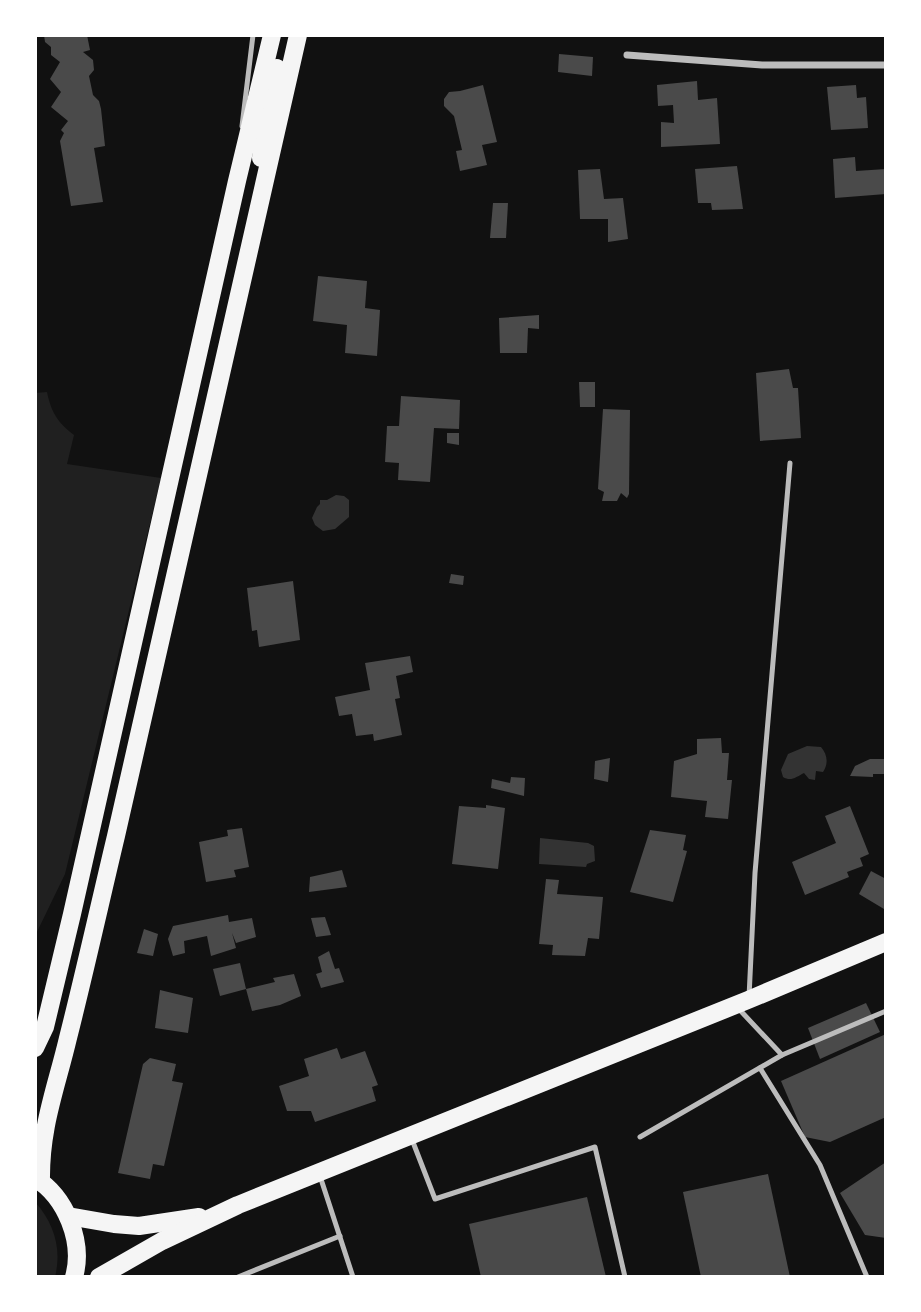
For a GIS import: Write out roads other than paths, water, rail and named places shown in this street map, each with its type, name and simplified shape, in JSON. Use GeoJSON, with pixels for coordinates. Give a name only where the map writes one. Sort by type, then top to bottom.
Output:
{"type":"FeatureCollection","features":[{"type":"Feature","properties":{"kind":"main road"},"geometry":{"type":"LineString","coordinates":[[35,1048],[45,1027],[69,927],[272,35]]}},
{"type":"Feature","properties":{"kind":"main road"},"geometry":{"type":"LineString","coordinates":[[251,245],[264,123],[284,35]]}},
{"type":"Feature","properties":{"kind":"main road"},"geometry":{"type":"LineString","coordinates":[[74,1277],[76,1242],[68,1216],[56,1197],[38,1180],[44,1128],[77,1001],[219,392],[298,35]]}},
{"type":"Feature","properties":{"kind":"main road"},"geometry":{"type":"LineString","coordinates":[[192,387],[219,392]]}},
{"type":"Feature","properties":{"kind":"main road"},"geometry":{"type":"LineString","coordinates":[[99,1277],[214,1215],[742,1003],[886,942]]}},
{"type":"Feature","properties":{"kind":"main road"},"geometry":{"type":"LineString","coordinates":[[68,1216],[139,1226],[214,1215]]}},
{"type":"Feature","properties":{"kind":"street"},"geometry":{"type":"LineString","coordinates":[[627,55],[762,65],[886,65]]}},
{"type":"Feature","properties":{"kind":"lane"},"geometry":{"type":"LineString","coordinates":[[237,181],[253,35]]}},
{"type":"Feature","properties":{"kind":"lane"},"geometry":{"type":"LineString","coordinates":[[782,1055],[742,1003],[790,463]]}},
{"type":"Feature","properties":{"kind":"lane"},"geometry":{"type":"LineString","coordinates":[[640,1137],[782,1055],[886,1011]]}},
{"type":"Feature","properties":{"kind":"lane"},"geometry":{"type":"LineString","coordinates":[[761,1068],[820,1165],[867,1277]]}},
{"type":"Feature","properties":{"kind":"lane"},"geometry":{"type":"LineString","coordinates":[[411,1136],[435,1199],[595,1147],[625,1277]]}},
{"type":"Feature","properties":{"kind":"lane"},"geometry":{"type":"LineString","coordinates":[[318,1173],[353,1277]]}},
{"type":"Feature","properties":{"kind":"lane"},"geometry":{"type":"LineString","coordinates":[[238,1277],[340,1236]]}}]}
